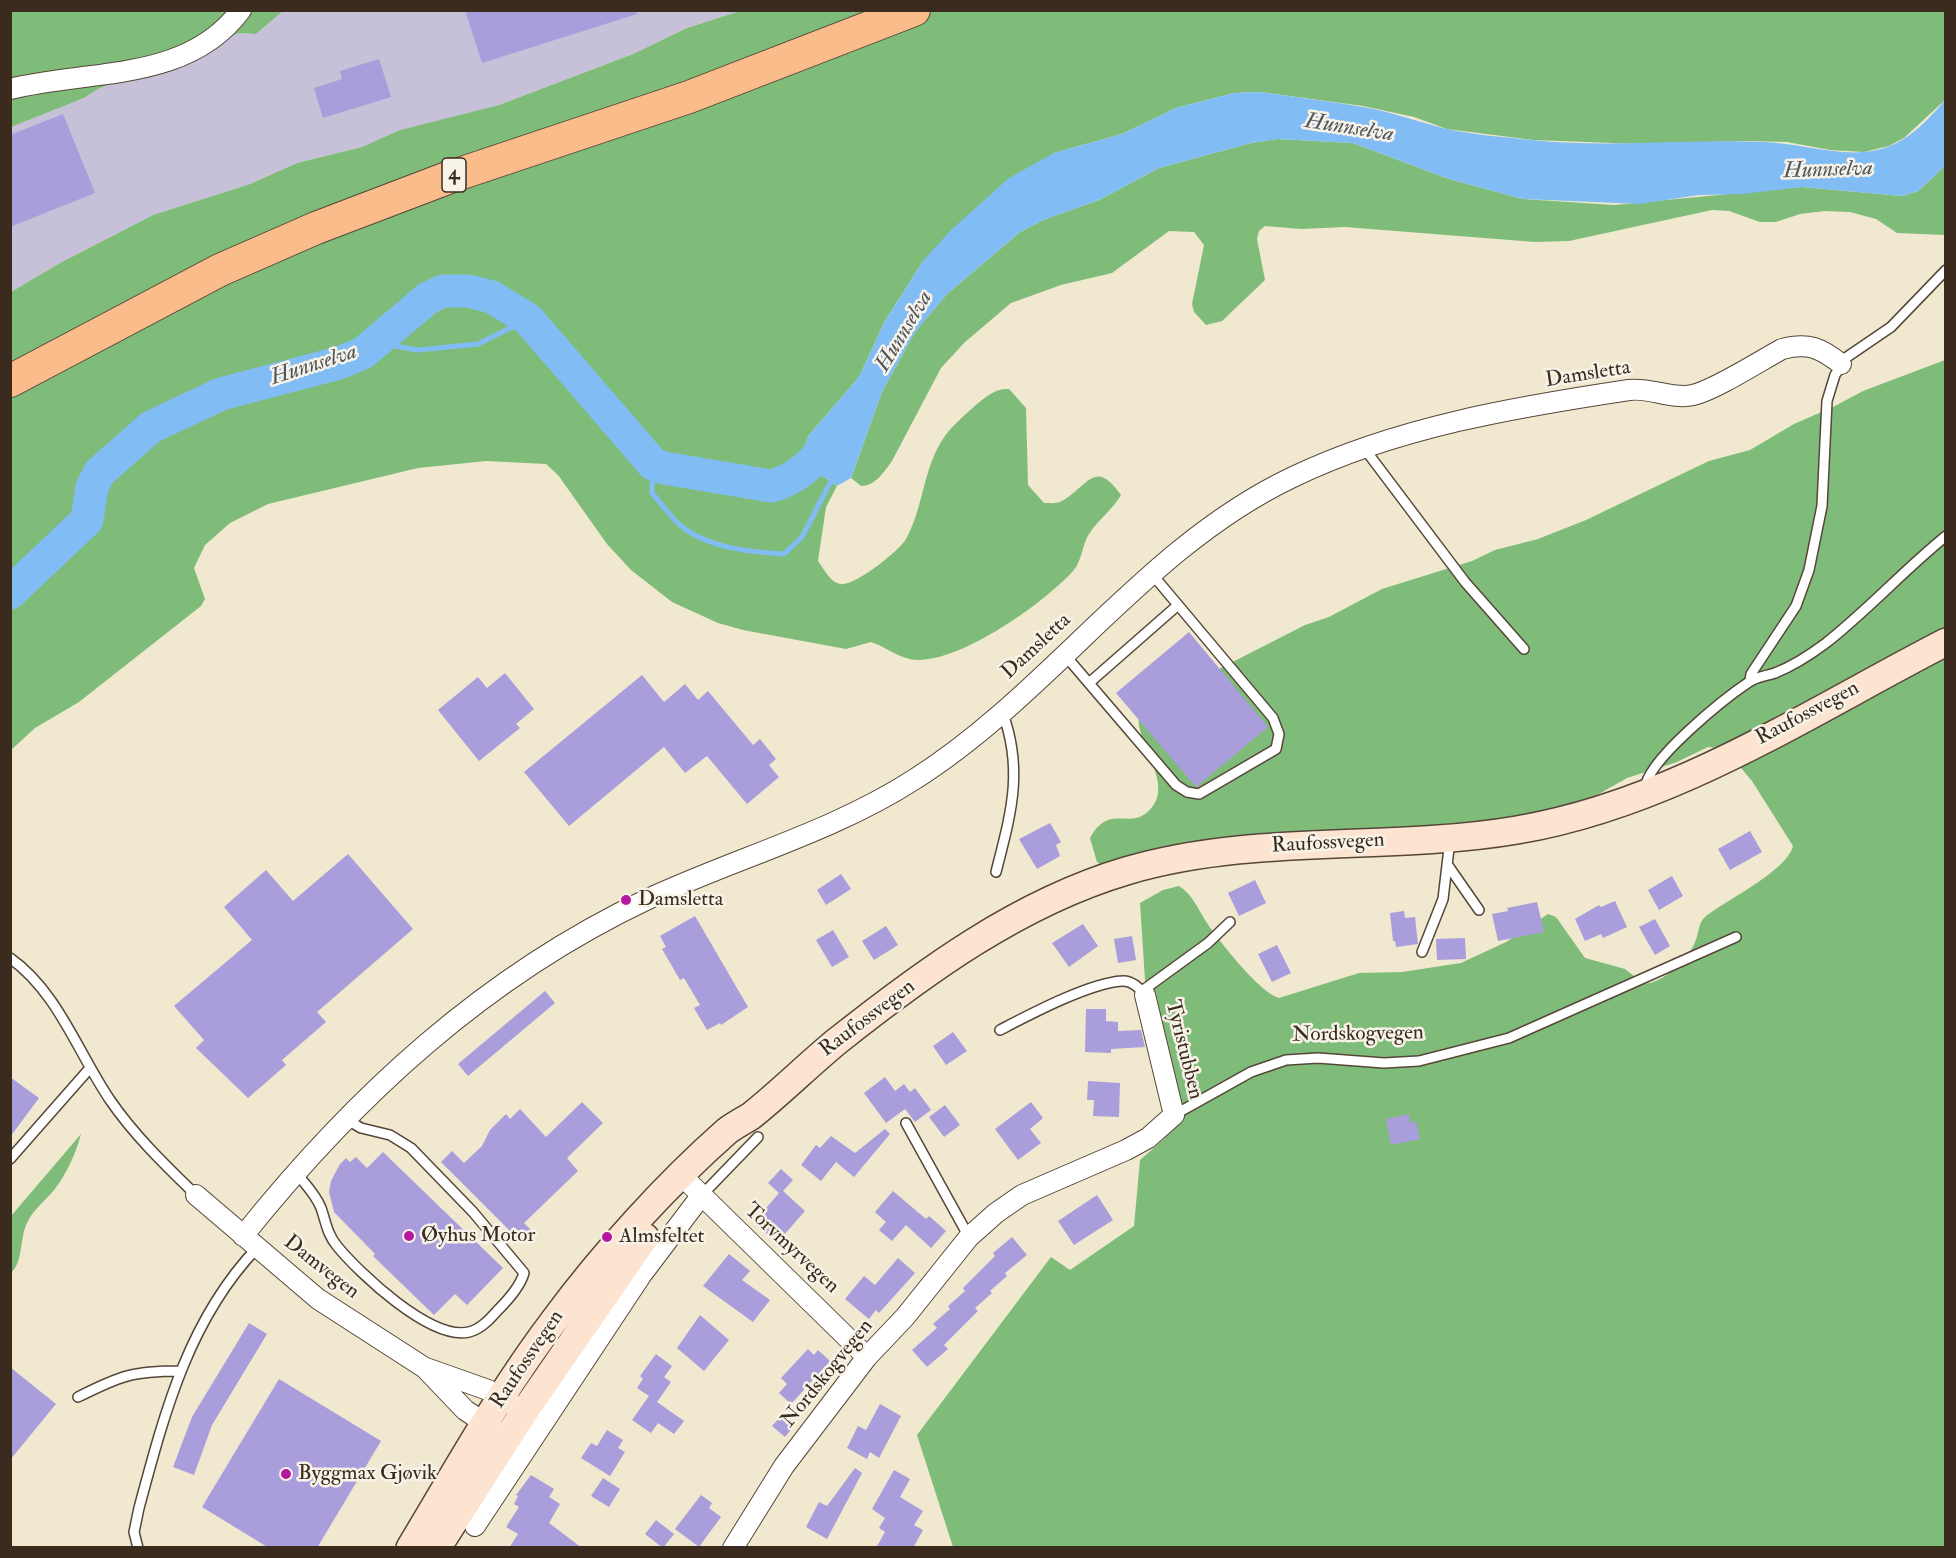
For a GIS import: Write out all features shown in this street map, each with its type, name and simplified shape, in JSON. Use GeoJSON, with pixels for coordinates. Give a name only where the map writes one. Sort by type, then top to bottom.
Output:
{"type":"FeatureCollection","features":[{"type":"Feature","properties":{"kind":"highway","name":"4"},"geometry":{"type":"LineString","coordinates":[[10,362],[218,251],[315,210],[736,61],[869,10]]}},
{"type":"Feature","properties":{"kind":"highway","name":"4"},"geometry":{"type":"LineString","coordinates":[[10,381],[220,270],[316,228],[450,177],[689,97],[914,10]]}},
{"type":"Feature","properties":{"kind":"main road","name":"Raufossvegen"},"geometry":{"type":"LineString","coordinates":[[410,1548],[496,1431],[524,1412],[638,1245],[691,1186],[731,1128],[753,1127],[838,1041],[947,960],[1041,905],[1082,887],[1158,862],[1228,850],[1449,851],[1608,807],[1645,794],[1784,728],[1946,642]]}},
{"type":"Feature","properties":{"kind":"main road","name":"Raufossvegen"},"geometry":{"type":"LineString","coordinates":[[437,1548],[496,1431],[500,1398],[558,1314],[634,1226],[691,1186]]}},
{"type":"Feature","properties":{"kind":"street"},"geometry":{"type":"LineString","coordinates":[[10,89],[121,73],[185,57],[231,24],[241,10]]}},
{"type":"Feature","properties":{"kind":"street","name":"Damsletta"},"geometry":{"type":"LineString","coordinates":[[250,1242],[297,1174],[386,1077],[437,1033],[506,980],[568,940],[646,900],[848,815],[916,779],[977,735],[1152,574],[1216,522],[1291,477],[1364,448],[1459,421],[1636,389],[1691,396],[1782,349],[1798,344],[1822,349],[1841,364]]}},
{"type":"Feature","properties":{"kind":"street","name":"Tyristubben"},"geometry":{"type":"LineString","coordinates":[[1143,993],[1174,1115]]}},
{"type":"Feature","properties":{"kind":"street","name":"Nordskogvegen"},"geometry":{"type":"LineString","coordinates":[[734,1548],[784,1466],[867,1357],[905,1317],[969,1237],[996,1213],[1022,1195],[1126,1150],[1148,1138],[1174,1115]]}},
{"type":"Feature","properties":{"kind":"street"},"geometry":{"type":"LineString","coordinates":[[475,1526],[642,1274],[691,1186]]}},
{"type":"Feature","properties":{"kind":"street","name":"Torvmyrvegen"},"geometry":{"type":"LineString","coordinates":[[691,1186],[867,1357]]}},
{"type":"Feature","properties":{"kind":"street","name":"Damvegen"},"geometry":{"type":"LineString","coordinates":[[196,1195],[318,1299],[425,1368],[465,1410],[496,1431]]}},
{"type":"Feature","properties":{"kind":"street","name":"Damvegen"},"geometry":{"type":"LineString","coordinates":[[425,1368],[454,1376],[524,1412]]}},
{"type":"Feature","properties":{"kind":"lane"},"geometry":{"type":"LineString","coordinates":[[1750,681],[1751,674],[1796,606],[1809,570],[1822,506],[1827,401],[1841,364],[1891,327],[1946,270]]}},
{"type":"Feature","properties":{"kind":"lane"},"geometry":{"type":"LineString","coordinates":[[1364,448],[1465,582],[1524,649]]}},
{"type":"Feature","properties":{"kind":"lane"},"geometry":{"type":"LineString","coordinates":[[1645,794],[1645,782],[1662,757],[1707,715],[1750,681],[1796,663],[1815,652],[1860,615],[1946,536]]}},
{"type":"Feature","properties":{"kind":"lane"},"geometry":{"type":"LineString","coordinates":[[1064,654],[1176,785],[1187,792],[1199,794],[1276,749],[1279,734],[1273,718],[1152,574]]}},
{"type":"Feature","properties":{"kind":"lane"},"geometry":{"type":"LineString","coordinates":[[1089,683],[1179,605]]}},
{"type":"Feature","properties":{"kind":"lane"},"geometry":{"type":"LineString","coordinates":[[996,872],[1015,781],[1013,739],[1002,711]]}},
{"type":"Feature","properties":{"kind":"lane"},"geometry":{"type":"LineString","coordinates":[[1449,851],[1479,910]]}},
{"type":"Feature","properties":{"kind":"lane"},"geometry":{"type":"LineString","coordinates":[[1422,952],[1443,899],[1449,851]]}},
{"type":"Feature","properties":{"kind":"lane"},"geometry":{"type":"LineString","coordinates":[[1000,1030],[1048,1005],[1106,985],[1126,981],[1143,993],[1208,943],[1230,922]]}},
{"type":"Feature","properties":{"kind":"lane","name":"Nordskogvegen"},"geometry":{"type":"LineString","coordinates":[[1174,1115],[1251,1072],[1286,1060],[1318,1058],[1384,1063],[1419,1061],[1509,1038],[1737,937]]}},
{"type":"Feature","properties":{"kind":"lane"},"geometry":{"type":"LineString","coordinates":[[10,958],[27,972],[49,996],[90,1068],[127,1123],[196,1195]]}},
{"type":"Feature","properties":{"kind":"lane"},"geometry":{"type":"LineString","coordinates":[[10,1159],[90,1068]]}},
{"type":"Feature","properties":{"kind":"lane"},"geometry":{"type":"LineString","coordinates":[[297,1174],[318,1202],[326,1228],[337,1246],[398,1303],[417,1317],[450,1330],[470,1332],[489,1321],[508,1299],[524,1273],[473,1212],[411,1148],[390,1135],[361,1128],[346,1119]]}},
{"type":"Feature","properties":{"kind":"lane"},"geometry":{"type":"LineString","coordinates":[[906,1124],[969,1237]]}},
{"type":"Feature","properties":{"kind":"lane"},"geometry":{"type":"LineString","coordinates":[[138,1548],[135,1532],[139,1508],[180,1371],[191,1345],[250,1242]]}},
{"type":"Feature","properties":{"kind":"lane"},"geometry":{"type":"LineString","coordinates":[[78,1397],[118,1377],[136,1372],[180,1371]]}},
{"type":"Feature","properties":{"kind":"shaded area"},"geometry":{"type":"Polygon","coordinates":[[[283,11],[740,11],[687,28],[633,54],[499,105],[401,130],[362,147],[297,163],[250,184],[153,215],[60,263],[11,292],[10,127],[239,33],[256,34],[283,11]]]}},
{"type":"Feature","properties":{"kind":"green space"},"geometry":{"type":"Polygon","coordinates":[[[11,11],[283,11],[256,34],[239,33],[98,89],[84,98],[11,127],[11,11]]]}},
{"type":"Feature","properties":{"kind":"green space"},"geometry":{"type":"Polygon","coordinates":[[[740,11],[1945,11],[1945,100],[1904,138],[1889,146],[1864,152],[1830,150],[1787,142],[1639,144],[1533,140],[1447,129],[1414,117],[1363,106],[1260,92],[1234,93],[1176,108],[1122,134],[1054,153],[923,261],[885,321],[859,377],[809,435],[801,454],[808,466],[837,486],[826,507],[818,561],[830,578],[840,584],[855,580],[865,574],[902,545],[917,514],[932,460],[945,436],[960,419],[996,391],[1009,389],[1026,408],[1028,485],[1044,503],[1062,501],[1086,482],[1098,476],[1112,484],[1121,495],[1089,534],[1073,571],[1022,614],[978,641],[935,658],[917,660],[904,657],[871,642],[846,649],[743,630],[718,623],[672,602],[631,570],[607,544],[558,475],[546,464],[486,461],[418,468],[268,504],[230,523],[205,545],[194,568],[205,599],[201,606],[79,702],[35,728],[11,750],[11,292],[60,263],[153,215],[250,184],[297,163],[362,147],[400,130],[499,105],[633,54],[687,28],[740,11]]]}},
{"type":"Feature","properties":{"kind":"green space"},"geometry":{"type":"Polygon","coordinates":[[[1277,139],[1353,143],[1449,179],[1523,199],[1614,205],[1802,187],[1902,196],[1918,191],[1945,166],[1945,235],[1897,233],[1876,219],[1850,212],[1825,211],[1800,214],[1776,222],[1760,222],[1729,211],[1712,210],[1569,241],[1535,242],[1345,227],[1301,229],[1265,226],[1259,231],[1257,239],[1265,280],[1222,321],[1206,325],[1194,312],[1192,304],[1204,245],[1194,232],[1169,231],[1112,273],[1061,285],[1011,303],[965,342],[941,368],[892,461],[882,474],[871,484],[861,486],[851,478],[882,392],[915,332],[947,294],[1020,232],[1043,220],[1099,200],[1159,168],[1251,143],[1277,139]]]}},
{"type":"Feature","properties":{"kind":"green space"},"geometry":{"type":"Polygon","coordinates":[[[1945,360],[1945,1547],[953,1547],[917,1435],[1051,1257],[1070,1270],[1134,1226],[1140,1160],[1165,1138],[1171,1121],[1146,995],[1140,903],[1163,890],[1179,886],[1184,889],[1222,944],[1241,966],[1262,987],[1279,998],[1359,973],[1402,972],[1461,963],[1506,942],[1548,914],[1556,917],[1585,958],[1625,969],[1644,984],[1659,980],[1681,963],[1692,949],[1701,922],[1705,917],[1768,875],[1788,856],[1793,846],[1752,781],[1725,749],[1708,747],[1677,762],[1627,778],[1597,795],[1533,815],[1481,824],[1376,832],[1281,832],[1104,866],[1097,862],[1090,838],[1097,828],[1111,819],[1131,819],[1145,814],[1154,805],[1158,795],[1156,774],[1139,727],[1141,702],[1219,669],[1382,589],[1472,561],[1495,550],[1538,539],[1586,520],[1709,461],[1750,450],[1794,424],[1863,391],[1945,360]]]}},
{"type":"Feature","properties":{"kind":"green space"},"geometry":{"type":"Polygon","coordinates":[[[81,1134],[74,1156],[63,1176],[28,1221],[18,1262],[11,1273],[11,1216],[81,1134]]]}},
{"type":"Feature","properties":{"kind":"water"},"geometry":{"type":"Polygon","coordinates":[[[1259,92],[1363,107],[1447,129],[1500,137],[1590,143],[1764,142],[1844,152],[1875,150],[1898,142],[1927,120],[1945,100],[1945,166],[1918,191],[1902,196],[1802,187],[1742,194],[1699,195],[1640,204],[1523,199],[1449,179],[1353,143],[1277,139],[1251,143],[1159,168],[1099,200],[1043,220],[1020,232],[947,294],[915,332],[882,392],[851,478],[837,486],[808,466],[801,454],[809,435],[859,377],[885,321],[923,261],[951,230],[1009,178],[1054,153],[1122,134],[1176,108],[1234,93],[1259,92]]]}},
{"type":"Feature","properties":{"kind":"building"},"geometry":{"type":"Polygon","coordinates":[[[465,10],[636,10],[637,14],[482,63],[465,10]]]}},
{"type":"Feature","properties":{"kind":"building"},"geometry":{"type":"Polygon","coordinates":[[[379,59],[391,97],[323,118],[314,88],[342,79],[340,71],[379,59]]]}},
{"type":"Feature","properties":{"kind":"building"},"geometry":{"type":"Polygon","coordinates":[[[63,114],[95,193],[10,227],[10,135],[63,114]]]}},
{"type":"Feature","properties":{"kind":"building"},"geometry":{"type":"Polygon","coordinates":[[[1189,632],[1268,727],[1196,787],[1116,693],[1189,632]]]}},
{"type":"Feature","properties":{"kind":"building"},"geometry":{"type":"Polygon","coordinates":[[[505,673],[534,709],[516,724],[520,728],[479,761],[438,710],[478,677],[487,688],[505,673]]]}},
{"type":"Feature","properties":{"kind":"building"},"geometry":{"type":"Polygon","coordinates":[[[642,675],[664,702],[685,684],[698,700],[708,691],[753,745],[760,739],[776,759],[769,765],[779,777],[747,804],[707,756],[685,773],[664,747],[569,826],[524,772],[642,675]]]}},
{"type":"Feature","properties":{"kind":"building"},"geometry":{"type":"Polygon","coordinates":[[[1050,823],[1061,842],[1056,845],[1060,856],[1037,869],[1019,839],[1050,823]]]}},
{"type":"Feature","properties":{"kind":"building"},"geometry":{"type":"Polygon","coordinates":[[[1750,831],[1762,852],[1730,870],[1718,849],[1750,831]]]}},
{"type":"Feature","properties":{"kind":"building"},"geometry":{"type":"Polygon","coordinates":[[[348,854],[413,929],[317,1012],[326,1022],[282,1060],[286,1065],[248,1098],[196,1048],[204,1040],[174,1006],[252,940],[224,907],[266,870],[293,901],[348,854]]]}},
{"type":"Feature","properties":{"kind":"building"},"geometry":{"type":"Polygon","coordinates":[[[841,874],[851,889],[826,905],[817,890],[841,874]]]}},
{"type":"Feature","properties":{"kind":"building"},"geometry":{"type":"Polygon","coordinates":[[[1672,876],[1683,896],[1659,910],[1648,890],[1672,876]]]}},
{"type":"Feature","properties":{"kind":"building"},"geometry":{"type":"Polygon","coordinates":[[[1255,880],[1266,903],[1239,916],[1228,893],[1255,880]]]}},
{"type":"Feature","properties":{"kind":"building"},"geometry":{"type":"Polygon","coordinates":[[[1615,901],[1627,927],[1603,938],[1601,934],[1585,941],[1575,919],[1599,905],[1601,907],[1615,901]]]}},
{"type":"Feature","properties":{"kind":"building"},"geometry":{"type":"Polygon","coordinates":[[[1537,902],[1544,932],[1498,941],[1492,914],[1508,911],[1507,908],[1537,902]]]}},
{"type":"Feature","properties":{"kind":"building"},"geometry":{"type":"Polygon","coordinates":[[[1404,911],[1405,918],[1415,917],[1418,944],[1396,947],[1393,941],[1390,913],[1404,911]]]}},
{"type":"Feature","properties":{"kind":"building"},"geometry":{"type":"Polygon","coordinates":[[[695,916],[748,1007],[721,1025],[720,1023],[707,1030],[694,1008],[700,1005],[684,978],[680,980],[662,949],[666,947],[660,936],[695,916]]]}},
{"type":"Feature","properties":{"kind":"building"},"geometry":{"type":"Polygon","coordinates":[[[1655,919],[1670,946],[1655,955],[1639,927],[1655,919]]]}},
{"type":"Feature","properties":{"kind":"building"},"geometry":{"type":"Polygon","coordinates":[[[1083,924],[1098,946],[1069,967],[1052,943],[1083,924]]]}},
{"type":"Feature","properties":{"kind":"building"},"geometry":{"type":"Polygon","coordinates":[[[886,926],[898,945],[874,960],[862,941],[886,926]]]}},
{"type":"Feature","properties":{"kind":"building"},"geometry":{"type":"Polygon","coordinates":[[[833,930],[849,957],[832,967],[816,940],[833,930]]]}},
{"type":"Feature","properties":{"kind":"building"},"geometry":{"type":"Polygon","coordinates":[[[1132,936],[1136,960],[1118,963],[1114,939],[1132,936]]]}},
{"type":"Feature","properties":{"kind":"building"},"geometry":{"type":"Polygon","coordinates":[[[1465,938],[1466,959],[1437,960],[1436,939],[1465,938]]]}},
{"type":"Feature","properties":{"kind":"building"},"geometry":{"type":"Polygon","coordinates":[[[1277,945],[1291,973],[1272,982],[1258,954],[1277,945]]]}},
{"type":"Feature","properties":{"kind":"building"},"geometry":{"type":"Polygon","coordinates":[[[545,991],[555,1003],[468,1076],[458,1064],[545,991]]]}},
{"type":"Feature","properties":{"kind":"building"},"geometry":{"type":"Polygon","coordinates":[[[1086,1009],[1106,1009],[1106,1021],[1118,1022],[1118,1031],[1141,1030],[1145,1047],[1111,1049],[1111,1053],[1085,1052],[1086,1009]]]}},
{"type":"Feature","properties":{"kind":"building"},"geometry":{"type":"Polygon","coordinates":[[[953,1032],[967,1051],[946,1065],[933,1046],[953,1032]]]}},
{"type":"Feature","properties":{"kind":"building"},"geometry":{"type":"Polygon","coordinates":[[[10,1077],[39,1098],[10,1137],[10,1077]]]}},
{"type":"Feature","properties":{"kind":"building"},"geometry":{"type":"Polygon","coordinates":[[[885,1077],[895,1091],[904,1084],[910,1092],[915,1088],[931,1110],[915,1122],[905,1109],[886,1123],[864,1093],[885,1077]]]}},
{"type":"Feature","properties":{"kind":"building"},"geometry":{"type":"Polygon","coordinates":[[[1088,1081],[1120,1083],[1119,1117],[1093,1116],[1094,1100],[1087,1100],[1088,1081]]]}},
{"type":"Feature","properties":{"kind":"building"},"geometry":{"type":"Polygon","coordinates":[[[582,1102],[603,1123],[567,1158],[578,1171],[524,1223],[533,1232],[522,1243],[441,1162],[452,1151],[464,1163],[482,1146],[490,1130],[506,1114],[510,1119],[520,1109],[546,1137],[582,1102]]]}},
{"type":"Feature","properties":{"kind":"building"},"geometry":{"type":"Polygon","coordinates":[[[1031,1102],[1043,1118],[1030,1129],[1041,1143],[1018,1160],[995,1129],[1031,1102]]]}},
{"type":"Feature","properties":{"kind":"building"},"geometry":{"type":"Polygon","coordinates":[[[945,1105],[960,1125],[944,1137],[929,1117],[945,1105]]]}},
{"type":"Feature","properties":{"kind":"building"},"geometry":{"type":"Polygon","coordinates":[[[1409,1114],[1410,1123],[1416,1121],[1420,1139],[1391,1145],[1386,1119],[1409,1114]]]}},
{"type":"Feature","properties":{"kind":"building"},"geometry":{"type":"Polygon","coordinates":[[[885,1129],[890,1134],[854,1177],[836,1162],[821,1181],[801,1165],[816,1145],[820,1148],[831,1136],[855,1153],[885,1129]]]}},
{"type":"Feature","properties":{"kind":"building"},"geometry":{"type":"Polygon","coordinates":[[[383,1152],[503,1268],[467,1305],[455,1294],[434,1315],[373,1256],[375,1254],[334,1212],[329,1192],[331,1181],[340,1164],[346,1158],[350,1162],[356,1157],[367,1168],[383,1152]]]}},
{"type":"Feature","properties":{"kind":"building"},"geometry":{"type":"Polygon","coordinates":[[[781,1169],[793,1180],[783,1191],[805,1211],[777,1243],[754,1222],[779,1193],[768,1183],[781,1169]]]}},
{"type":"Feature","properties":{"kind":"building"},"geometry":{"type":"Polygon","coordinates":[[[893,1191],[926,1219],[929,1216],[946,1231],[931,1248],[906,1225],[892,1241],[879,1230],[886,1222],[875,1212],[893,1191]]]}},
{"type":"Feature","properties":{"kind":"building"},"geometry":{"type":"Polygon","coordinates":[[[1097,1195],[1113,1220],[1074,1245],[1058,1221],[1097,1195]]]}},
{"type":"Feature","properties":{"kind":"building"},"geometry":{"type":"Polygon","coordinates":[[[1012,1237],[1027,1255],[1005,1273],[1007,1276],[975,1308],[978,1311],[944,1345],[948,1349],[927,1367],[912,1350],[937,1328],[933,1324],[950,1309],[948,1306],[965,1291],[963,1288],[995,1256],[993,1253],[1012,1237]]]}},
{"type":"Feature","properties":{"kind":"building"},"geometry":{"type":"Polygon","coordinates":[[[729,1254],[750,1271],[742,1280],[770,1300],[753,1322],[703,1286],[729,1254]]]}},
{"type":"Feature","properties":{"kind":"building"},"geometry":{"type":"Polygon","coordinates":[[[898,1258],[915,1273],[879,1313],[876,1310],[869,1319],[845,1299],[864,1276],[875,1285],[898,1258]]]}},
{"type":"Feature","properties":{"kind":"building"},"geometry":{"type":"Polygon","coordinates":[[[700,1315],[729,1340],[704,1371],[677,1348],[700,1315]]]}},
{"type":"Feature","properties":{"kind":"building"},"geometry":{"type":"Polygon","coordinates":[[[249,1323],[267,1334],[212,1425],[194,1475],[173,1467],[192,1417],[249,1323]]]}},
{"type":"Feature","properties":{"kind":"building"},"geometry":{"type":"Polygon","coordinates":[[[808,1349],[814,1355],[818,1350],[830,1361],[791,1404],[779,1393],[787,1384],[781,1378],[808,1349]]]}},
{"type":"Feature","properties":{"kind":"building"},"geometry":{"type":"Polygon","coordinates":[[[656,1354],[672,1366],[664,1377],[671,1382],[657,1402],[684,1421],[674,1434],[658,1423],[651,1433],[632,1420],[649,1396],[637,1388],[643,1379],[640,1376],[656,1354]]]}},
{"type":"Feature","properties":{"kind":"building"},"geometry":{"type":"Polygon","coordinates":[[[10,1367],[56,1404],[10,1460],[10,1367]]]}},
{"type":"Feature","properties":{"kind":"building"},"geometry":{"type":"Polygon","coordinates":[[[279,1379],[381,1441],[317,1548],[269,1548],[202,1507],[279,1379]]]}},
{"type":"Feature","properties":{"kind":"building"},"geometry":{"type":"Polygon","coordinates":[[[880,1404],[901,1416],[879,1458],[870,1452],[867,1459],[847,1448],[858,1426],[866,1430],[880,1404]]]}},
{"type":"Feature","properties":{"kind":"building"},"geometry":{"type":"Polygon","coordinates":[[[783,1414],[795,1425],[785,1437],[772,1426],[783,1414]]]}},
{"type":"Feature","properties":{"kind":"building"},"geometry":{"type":"Polygon","coordinates":[[[607,1430],[623,1440],[618,1448],[625,1452],[610,1476],[581,1458],[591,1443],[597,1446],[607,1430]]]}},
{"type":"Feature","properties":{"kind":"building"},"geometry":{"type":"Polygon","coordinates":[[[855,1468],[862,1473],[827,1539],[806,1527],[819,1502],[827,1506],[855,1468]]]}},
{"type":"Feature","properties":{"kind":"building"},"geometry":{"type":"Polygon","coordinates":[[[894,1470],[910,1479],[900,1497],[923,1511],[914,1525],[923,1530],[913,1548],[876,1548],[885,1532],[879,1528],[885,1518],[872,1509],[894,1470]]]}},
{"type":"Feature","properties":{"kind":"building"},"geometry":{"type":"Polygon","coordinates":[[[531,1475],[554,1489],[549,1497],[560,1504],[549,1523],[582,1548],[509,1548],[518,1534],[506,1527],[519,1507],[514,1504],[518,1496],[516,1495],[531,1475]]]}},
{"type":"Feature","properties":{"kind":"building"},"geometry":{"type":"Polygon","coordinates":[[[603,1478],[620,1489],[609,1507],[591,1496],[603,1478]]]}},
{"type":"Feature","properties":{"kind":"building"},"geometry":{"type":"Polygon","coordinates":[[[701,1495],[712,1503],[709,1508],[721,1517],[699,1547],[675,1529],[701,1495]]]}},
{"type":"Feature","properties":{"kind":"building"},"geometry":{"type":"Polygon","coordinates":[[[656,1520],[674,1534],[663,1548],[645,1534],[656,1520]]]}},
{"type":"Feature","properties":{"kind":"waterway","name":"Hunnselva"},"geometry":{"type":"LineString","coordinates":[[10,593],[87,520],[92,487],[100,472],[151,427],[221,394],[339,363],[363,353],[428,298],[443,291],[468,291],[492,297],[528,319],[653,464],[664,468],[771,486],[800,472],[816,459],[838,435]]}},
{"type":"Feature","properties":{"kind":"waterway"},"geometry":{"type":"LineString","coordinates":[[377,343],[418,350],[478,344],[528,319]]}},
{"type":"Feature","properties":{"kind":"waterway","name":"Hunnselva"},"geometry":{"type":"LineString","coordinates":[[653,464],[652,493],[680,525],[691,533],[716,544],[771,553],[784,554],[802,537],[832,479]]}},
{"type":"Feature","properties":{"kind":"place","name":"Damsletta"},"geometry":{"type":"Point","coordinates":[626,900]}},
{"type":"Feature","properties":{"kind":"place","name":"Øyhus Motor"},"geometry":{"type":"Point","coordinates":[409,1236]}},
{"type":"Feature","properties":{"kind":"place","name":"Almsfeltet"},"geometry":{"type":"Point","coordinates":[607,1237]}},
{"type":"Feature","properties":{"kind":"place","name":"Byggmax Gjøvik"},"geometry":{"type":"Point","coordinates":[286,1474]}}]}
